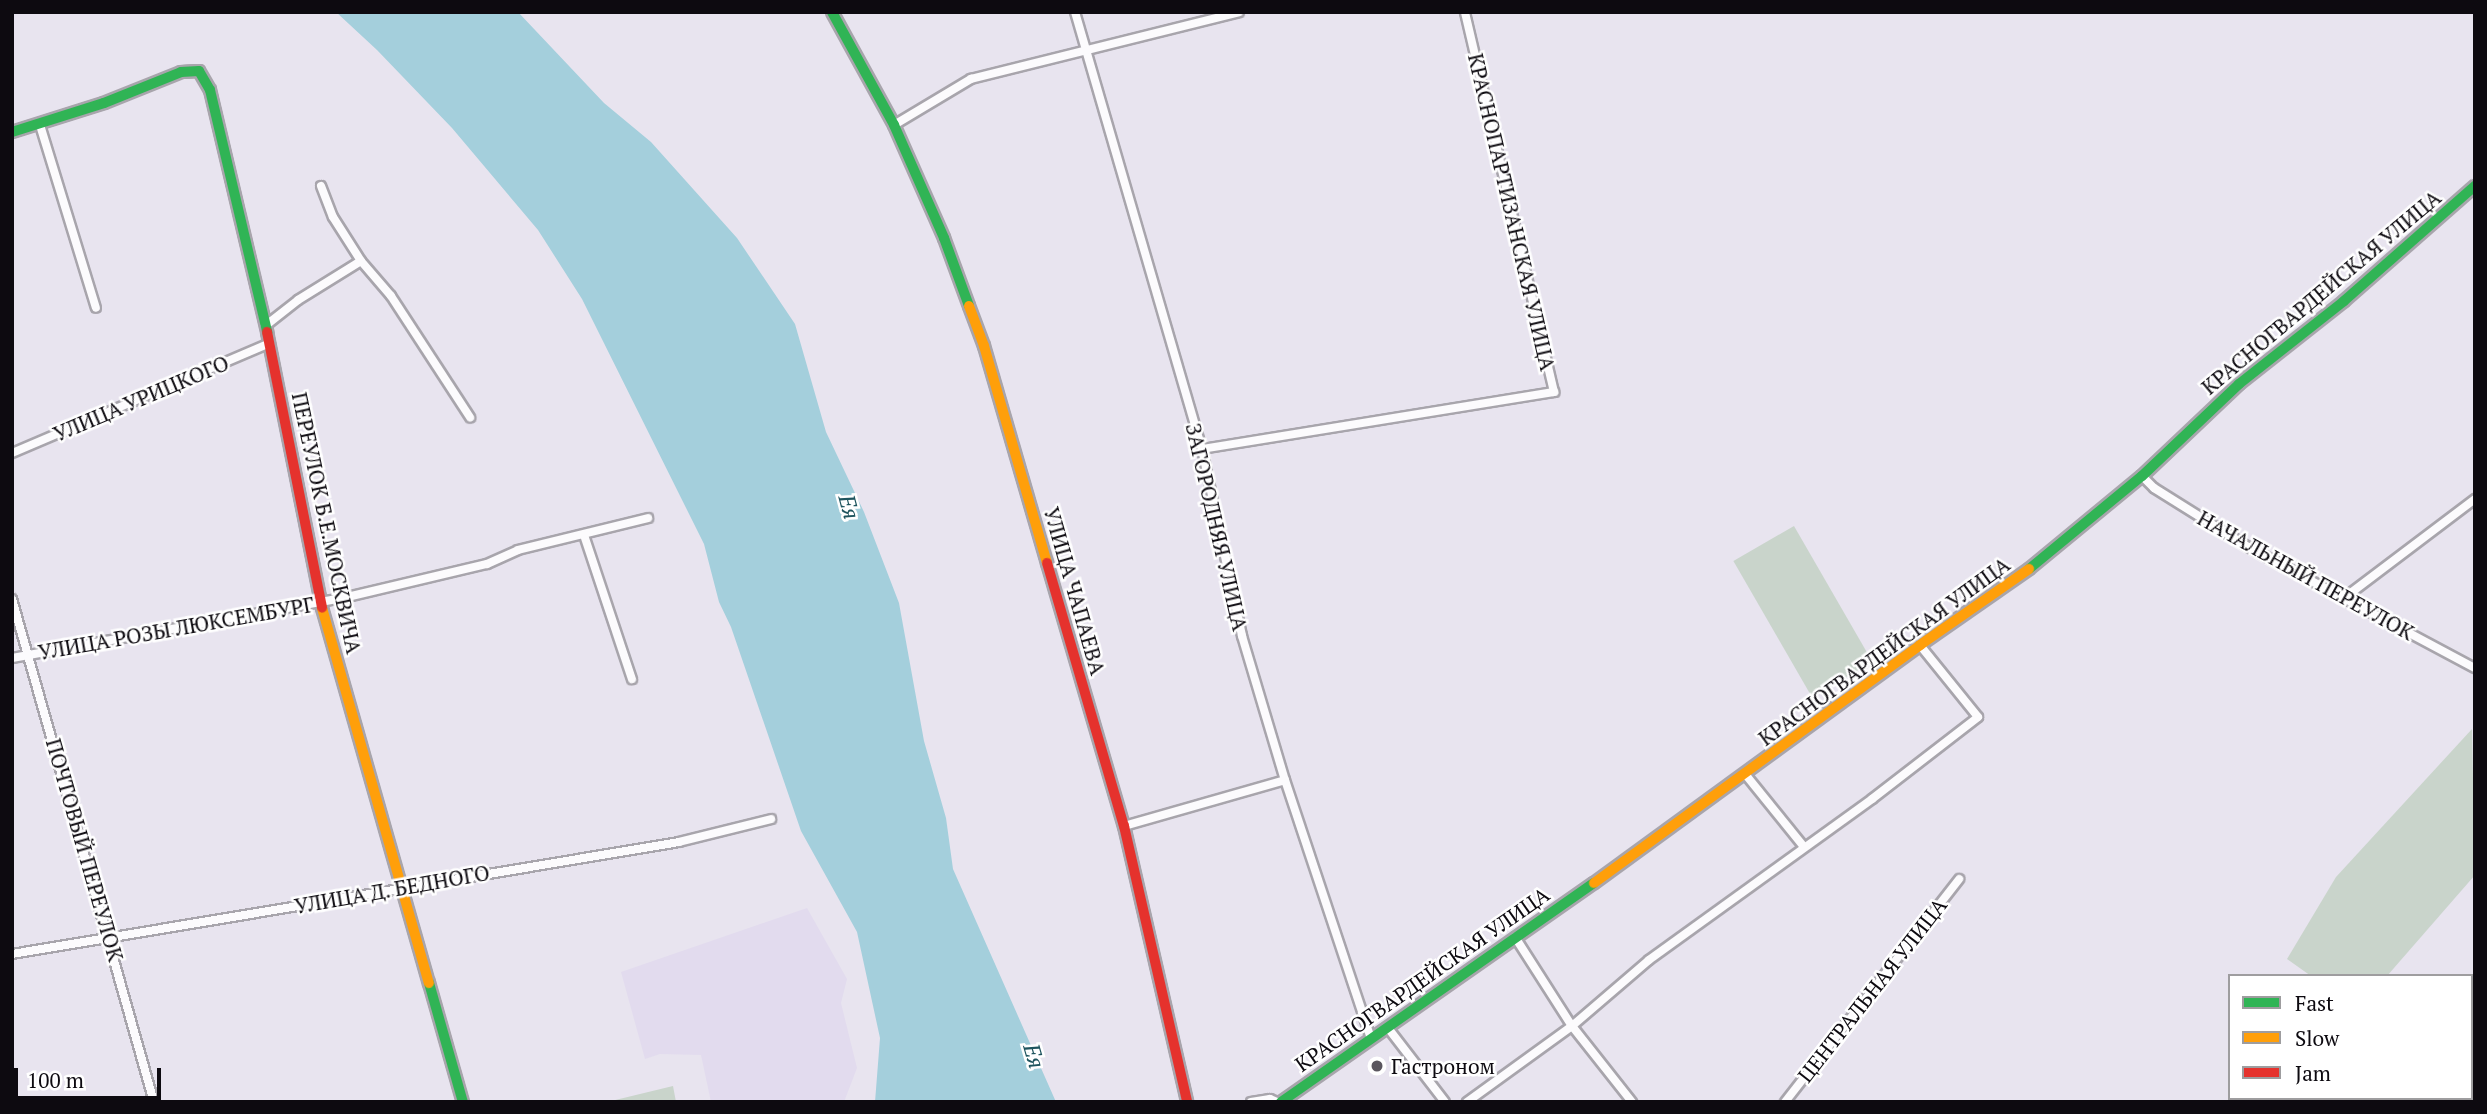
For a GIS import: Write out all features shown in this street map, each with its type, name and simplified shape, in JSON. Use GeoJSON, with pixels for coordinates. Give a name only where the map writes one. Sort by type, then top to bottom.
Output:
{"type":"FeatureCollection","features":[{"type":"Feature","properties":{"kind":"street","name":"УЛИЦА ЧАПАЕВА"},"geometry":{"type":"LineString","coordinates":[[832,12],[894,125],[944,238],[984,345],[1124,826],[1187,1102]]}},
{"type":"Feature","properties":{"kind":"street","name":"ЗАГОРОДНЯЯ УЛИЦА"},"geometry":{"type":"LineString","coordinates":[[1074,12],[1202,449],[1242,636],[1285,780],[1371,1038]]}},
{"type":"Feature","properties":{"kind":"street"},"geometry":{"type":"LineString","coordinates":[[894,125],[971,79],[1239,12]]}},
{"type":"Feature","properties":{"kind":"street","name":"КРАСНОПАРТИЗАНСКАЯ УЛИЦА"},"geometry":{"type":"LineString","coordinates":[[1202,449],[1554,392],[1465,12]]}},
{"type":"Feature","properties":{"kind":"street","name":"ПЕРЕУЛОК Б.Е.МОСКВИЧА"},"geometry":{"type":"LineString","coordinates":[[40,125],[181,72],[199,71],[210,90],[270,343],[320,602],[463,1102]]}},
{"type":"Feature","properties":{"kind":"street"},"geometry":{"type":"LineString","coordinates":[[12,132],[40,125],[96,308]]}},
{"type":"Feature","properties":{"kind":"street"},"geometry":{"type":"LineString","coordinates":[[321,186],[333,217],[361,261],[391,296],[470,417]]}},
{"type":"Feature","properties":{"kind":"street","name":"КРАСНОГВАРДЕЙСКАЯ УЛИЦА"},"geometry":{"type":"LineString","coordinates":[[1279,1102],[1628,860],[1920,645],[2026,572],[2142,476],[2239,384],[2344,301],[2475,186]]}},
{"type":"Feature","properties":{"kind":"street"},"geometry":{"type":"LineString","coordinates":[[265,326],[298,300],[361,261]]}},
{"type":"Feature","properties":{"kind":"street","name":"УЛИЦА УРИЦКОГО"},"geometry":{"type":"LineString","coordinates":[[12,453],[270,343]]}},
{"type":"Feature","properties":{"kind":"street","name":"НАЧАЛЬНЫЙ ПЕРЕУЛОК"},"geometry":{"type":"LineString","coordinates":[[2142,476],[2154,488],[2248,547],[2475,668]]}},
{"type":"Feature","properties":{"kind":"street"},"geometry":{"type":"LineString","coordinates":[[2344,598],[2475,499]]}},
{"type":"Feature","properties":{"kind":"street","name":"УЛИЦА РОЗЫ ЛЮКСЕМБУРГ"},"geometry":{"type":"LineString","coordinates":[[12,658],[320,602],[488,564],[518,550],[648,518]]}},
{"type":"Feature","properties":{"kind":"street"},"geometry":{"type":"LineString","coordinates":[[584,535],[632,679]]}},
{"type":"Feature","properties":{"kind":"street","name":"ПОЧТОВЫЙ ПЕРЕУЛОК"},"geometry":{"type":"LineString","coordinates":[[12,599],[110,938],[154,1102]]}},
{"type":"Feature","properties":{"kind":"street"},"geometry":{"type":"LineString","coordinates":[[1467,1102],[1572,1026],[1649,960],[1872,799],[1978,717],[1920,645]]}},
{"type":"Feature","properties":{"kind":"street"},"geometry":{"type":"LineString","coordinates":[[1746,775],[1804,847]]}},
{"type":"Feature","properties":{"kind":"street"},"geometry":{"type":"LineString","coordinates":[[1124,826],[1285,780]]}},
{"type":"Feature","properties":{"kind":"street","name":"УЛИЦА Д. БЕДНОГО"},"geometry":{"type":"LineString","coordinates":[[12,954],[679,842],[771,819]]}},
{"type":"Feature","properties":{"kind":"street","name":"ЦЕНТРАЛЬНАЯ УЛИЦА"},"geometry":{"type":"LineString","coordinates":[[1786,1102],[1959,879]]}},
{"type":"Feature","properties":{"kind":"street"},"geometry":{"type":"LineString","coordinates":[[1514,937],[1572,1026],[1632,1102]]}},
{"type":"Feature","properties":{"kind":"street"},"geometry":{"type":"LineString","coordinates":[[1388,1028],[1445,1102]]}},
{"type":"Feature","properties":{"kind":"street"},"geometry":{"type":"LineString","coordinates":[[1251,1102],[1270,1099],[1279,1102]]}},
{"type":"Feature","properties":{"kind":"shaded area"},"geometry":{"type":"Polygon","coordinates":[[[1794,526],[1872,662],[1812,697],[1733,561],[1794,526]]]}},
{"type":"Feature","properties":{"kind":"shaded area"},"geometry":{"type":"Polygon","coordinates":[[[2472,729],[2475,875],[2389,974],[2308,974],[2287,959],[2336,877],[2472,729]]]}},
{"type":"Feature","properties":{"kind":"shaded area"},"geometry":{"type":"Polygon","coordinates":[[[807,908],[847,979],[841,1003],[857,1068],[844,1102],[711,1102],[701,1055],[660,1054],[645,1059],[621,972],[807,908]]]}},
{"type":"Feature","properties":{"kind":"shaded area"},"geometry":{"type":"Polygon","coordinates":[[[673,1086],[676,1102],[607,1102],[673,1086]]]}},
{"type":"Feature","properties":{"kind":"water","name":"Ея"},"geometry":{"type":"Polygon","coordinates":[[[336,12],[518,12],[604,103],[651,142],[737,238],[795,324],[826,432],[864,512],[899,603],[924,741],[946,818],[953,869],[1056,1102],[875,1102],[880,1038],[857,932],[801,831],[731,627],[719,602],[704,544],[582,299],[538,230],[452,128],[377,50],[336,12]]]}},
{"type":"Feature","properties":{"kind":"traffic: fast"},"geometry":{"type":"LineString","coordinates":[[832,12],[894,125],[944,238],[969,306]]}},
{"type":"Feature","properties":{"kind":"traffic: fast"},"geometry":{"type":"LineString","coordinates":[[12,132],[104,103],[181,72],[199,71],[210,90],[267,332]]}},
{"type":"Feature","properties":{"kind":"traffic: fast"},"geometry":{"type":"LineString","coordinates":[[2029,569],[2142,476],[2239,384],[2344,301],[2475,186]]}},
{"type":"Feature","properties":{"kind":"traffic: fast"},"geometry":{"type":"LineString","coordinates":[[1281,1102],[1594,883]]}},
{"type":"Feature","properties":{"kind":"traffic: fast"},"geometry":{"type":"LineString","coordinates":[[429,983],[463,1102]]}},
{"type":"Feature","properties":{"kind":"traffic: slow"},"geometry":{"type":"LineString","coordinates":[[969,306],[984,346],[1047,563]]}},
{"type":"Feature","properties":{"kind":"traffic: slow"},"geometry":{"type":"LineString","coordinates":[[1594,883],[1920,645],[2029,569]]}},
{"type":"Feature","properties":{"kind":"traffic: slow"},"geometry":{"type":"LineString","coordinates":[[322,608],[429,983]]}},
{"type":"Feature","properties":{"kind":"traffic: jam"},"geometry":{"type":"LineString","coordinates":[[267,332],[322,608]]}},
{"type":"Feature","properties":{"kind":"traffic: jam"},"geometry":{"type":"LineString","coordinates":[[1047,563],[1124,826],[1187,1102]]}},
{"type":"Feature","properties":{"kind":"place","name":"Гастроном"},"geometry":{"type":"Point","coordinates":[1377,1066]}}]}
